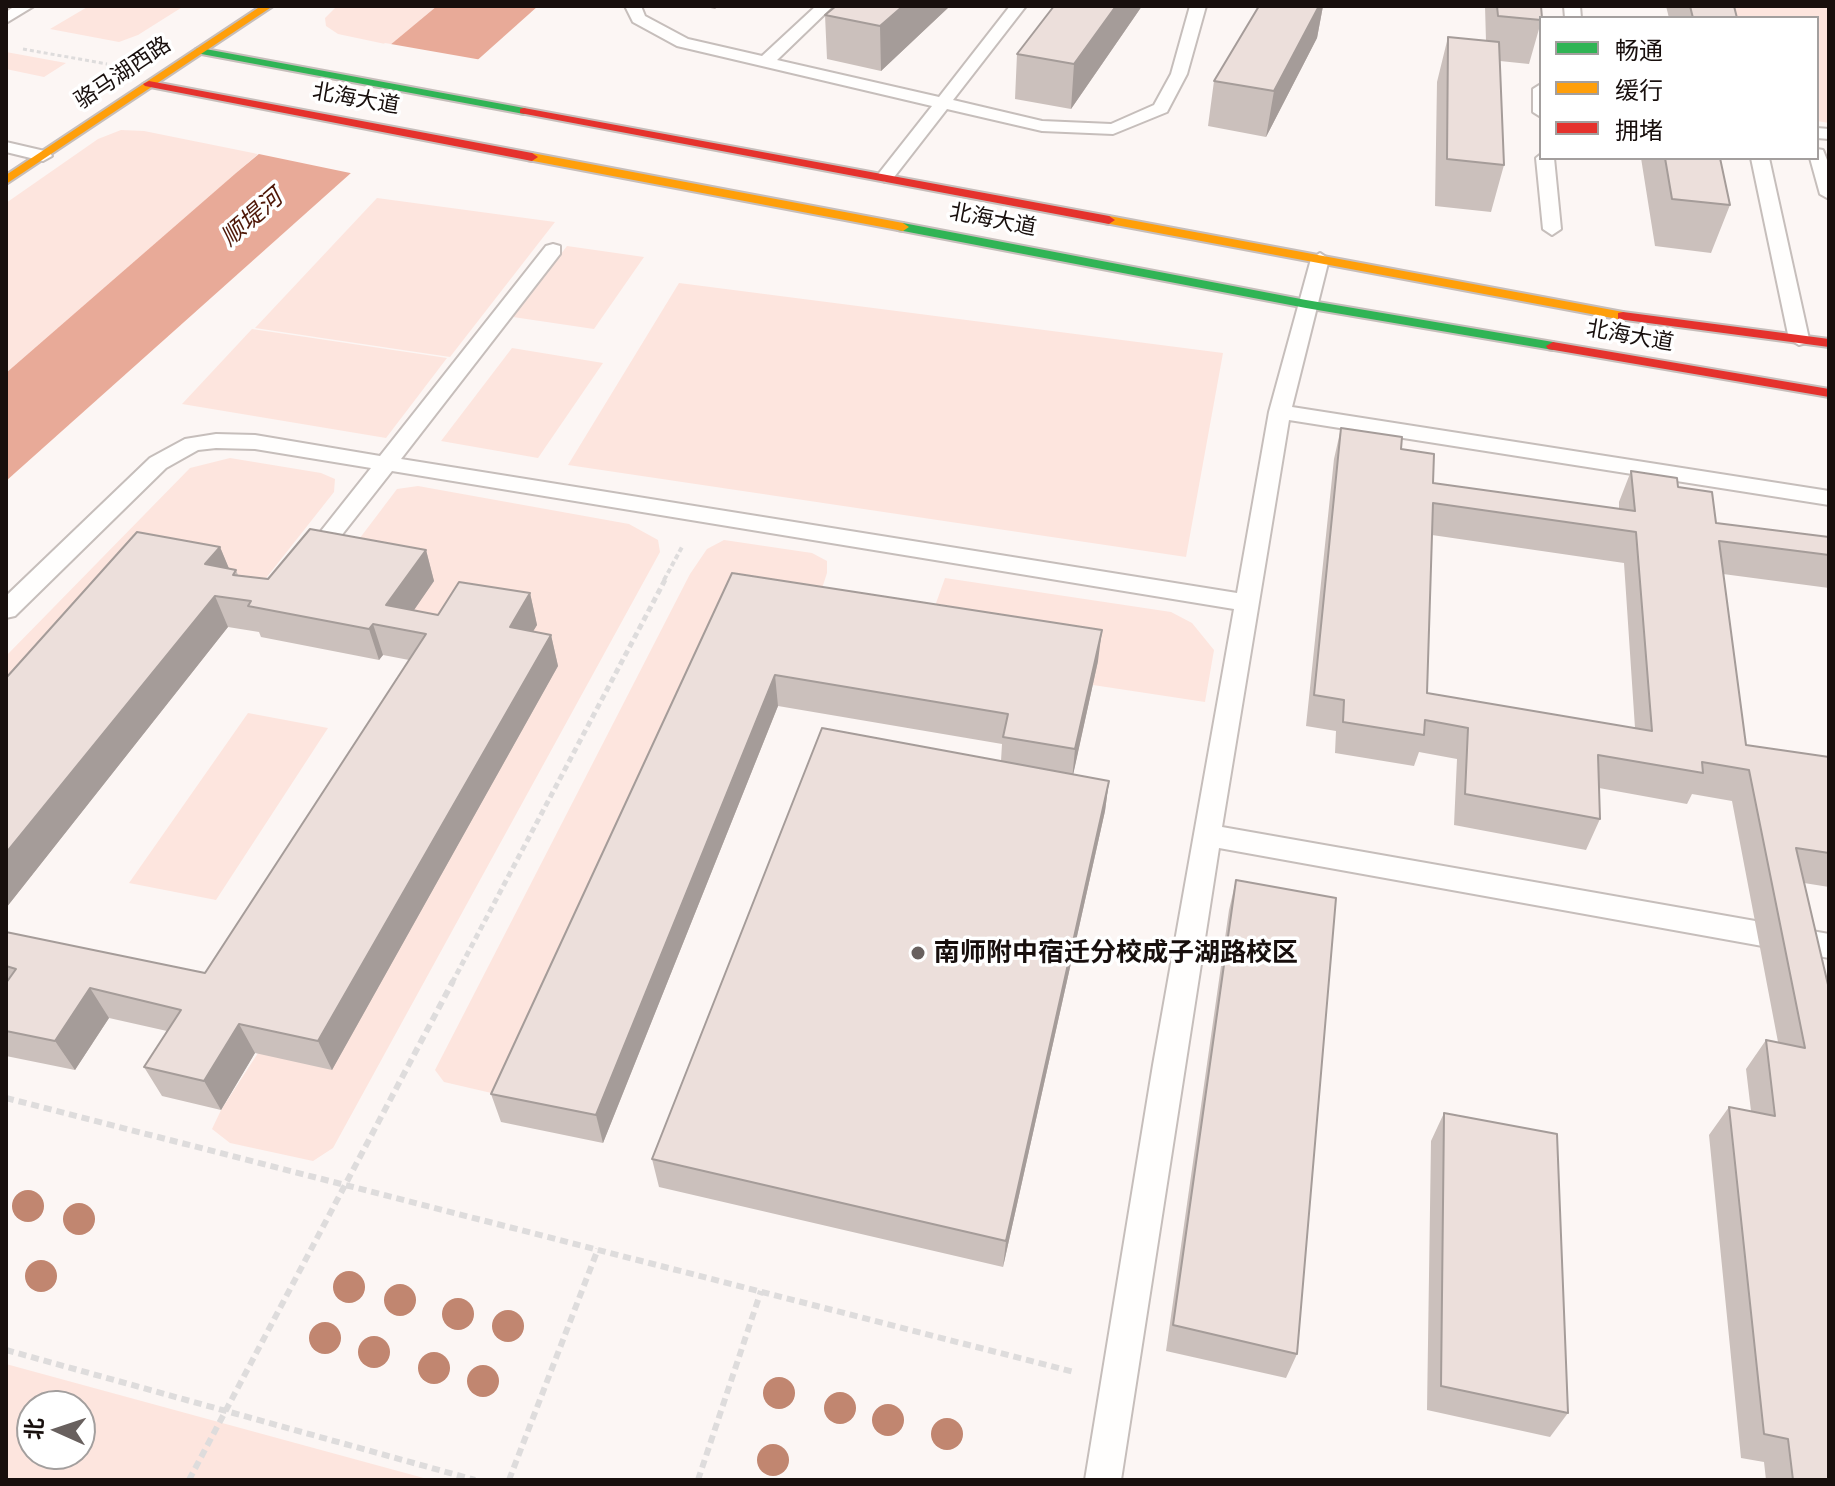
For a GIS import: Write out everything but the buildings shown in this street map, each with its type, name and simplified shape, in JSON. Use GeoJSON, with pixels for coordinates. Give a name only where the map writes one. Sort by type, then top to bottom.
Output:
{"type":"FeatureCollection","features":[{"type":"Feature","properties":{"kind":"street","name":"骆马湖西路"},"geometry":{"type":"LineString","coordinates":[[6,180],[268,6]]}},
{"type":"Feature","properties":{"kind":"street","name":"北海大道"},"geometry":{"type":"LineString","coordinates":[[200,51],[1320,259],[1829,393]]}},
{"type":"Feature","properties":{"kind":"street","name":"北海大道"},"geometry":{"type":"LineString","coordinates":[[156,80],[239,102],[1306,304],[1581,330],[1799,339],[1829,343]]}},
{"type":"Feature","properties":{"kind":"lane"},"geometry":{"type":"LineString","coordinates":[[6,18],[26,6]]}},
{"type":"Feature","properties":{"kind":"lane"},"geometry":{"type":"LineString","coordinates":[[633,6],[638,19],[683,43],[1042,126],[1113,129],[1161,108],[1179,74],[1198,6]]}},
{"type":"Feature","properties":{"kind":"lane"},"geometry":{"type":"LineString","coordinates":[[766,61],[825,6]]}},
{"type":"Feature","properties":{"kind":"lane"},"geometry":{"type":"LineString","coordinates":[[885,177],[1018,6]]}},
{"type":"Feature","properties":{"kind":"lane"},"geometry":{"type":"LineString","coordinates":[[6,147],[43,156]]}},
{"type":"Feature","properties":{"kind":"lane"},"geometry":{"type":"LineString","coordinates":[[1545,160],[1552,229]]}},
{"type":"Feature","properties":{"kind":"lane"},"geometry":{"type":"LineString","coordinates":[[1760,160],[1799,339]]}},
{"type":"Feature","properties":{"kind":"lane"},"geometry":{"type":"LineString","coordinates":[[1819,160],[1829,194]]}},
{"type":"Feature","properties":{"kind":"lane"},"geometry":{"type":"LineString","coordinates":[[318,550],[553,250]]}},
{"type":"Feature","properties":{"kind":"lane"},"geometry":{"type":"LineString","coordinates":[[1103,1480],[1280,412],[1320,259]]}},
{"type":"Feature","properties":{"kind":"lane"},"geometry":{"type":"LineString","coordinates":[[1280,412],[1829,498]]}},
{"type":"Feature","properties":{"kind":"lane"},"geometry":{"type":"LineString","coordinates":[[6,610],[158,463],[193,444],[255,442],[1248,603]]}},
{"type":"Feature","properties":{"kind":"lane"},"geometry":{"type":"LineString","coordinates":[[1208,835],[1829,946]]}},
{"type":"Feature","properties":{"kind":"path"},"geometry":{"type":"LineString","coordinates":[[20,49],[156,80]]}},
{"type":"Feature","properties":{"kind":"path"},"geometry":{"type":"LineString","coordinates":[[189,1480],[700,515]]}},
{"type":"Feature","properties":{"kind":"path"},"geometry":{"type":"LineString","coordinates":[[6,1098],[1118,1383]]}},
{"type":"Feature","properties":{"kind":"path"},"geometry":{"type":"LineString","coordinates":[[509,1480],[598,1249]]}},
{"type":"Feature","properties":{"kind":"path"},"geometry":{"type":"LineString","coordinates":[[698,1480],[761,1291]]}},
{"type":"Feature","properties":{"kind":"path"},"geometry":{"type":"LineString","coordinates":[[6,1350],[475,1480]]}},
{"type":"Feature","properties":{"kind":"shaded area"},"geometry":{"type":"Polygon","coordinates":[[[89,6],[184,6],[138,35],[119,42],[50,29],[89,6]]]}},
{"type":"Feature","properties":{"kind":"shaded area"},"geometry":{"type":"Polygon","coordinates":[[[337,6],[437,6],[390,45],[338,34],[326,26],[325,18],[337,6]]]}},
{"type":"Feature","properties":{"kind":"shaded area"},"geometry":{"type":"Polygon","coordinates":[[[1720,6],[1829,6],[1829,123],[1819,121],[1819,16],[1722,16],[1720,6]]]}},
{"type":"Feature","properties":{"kind":"shaded area"},"geometry":{"type":"Polygon","coordinates":[[[6,52],[66,63],[44,77],[6,69],[6,52]]]}},
{"type":"Feature","properties":{"kind":"shaded area"},"geometry":{"type":"Polygon","coordinates":[[[121,130],[144,131],[258,154],[6,373],[6,203],[98,139],[121,130]]]}},
{"type":"Feature","properties":{"kind":"shaded area"},"geometry":{"type":"Polygon","coordinates":[[[377,198],[555,222],[450,357],[255,328],[377,198]]]}},
{"type":"Feature","properties":{"kind":"shaded area"},"geometry":{"type":"Polygon","coordinates":[[[567,246],[644,257],[594,329],[513,317],[567,246]]]}},
{"type":"Feature","properties":{"kind":"shaded area"},"geometry":{"type":"Polygon","coordinates":[[[679,283],[1223,353],[1186,557],[568,465],[679,283]]]}},
{"type":"Feature","properties":{"kind":"shaded area"},"geometry":{"type":"Polygon","coordinates":[[[252,329],[447,358],[386,438],[182,404],[252,329]]]}},
{"type":"Feature","properties":{"kind":"shaded area"},"geometry":{"type":"Polygon","coordinates":[[[512,348],[603,363],[538,458],[441,441],[512,348]]]}},
{"type":"Feature","properties":{"kind":"shaded area"},"geometry":{"type":"Polygon","coordinates":[[[230,458],[321,473],[335,479],[334,492],[248,601],[6,729],[6,656],[190,468],[230,458]]]}},
{"type":"Feature","properties":{"kind":"shaded area"},"geometry":{"type":"Polygon","coordinates":[[[418,486],[629,524],[658,540],[660,552],[333,1148],[313,1161],[230,1143],[212,1129],[221,1110],[536,625],[447,647],[341,563],[397,489],[418,486]]]}},
{"type":"Feature","properties":{"kind":"shaded area"},"geometry":{"type":"Polygon","coordinates":[[[724,540],[812,553],[827,561],[827,573],[813,616],[513,1098],[444,1082],[435,1070],[690,574],[707,549],[724,540]]]}},
{"type":"Feature","properties":{"kind":"shaded area"},"geometry":{"type":"Polygon","coordinates":[[[945,578],[1171,612],[1192,623],[1214,650],[1205,702],[1093,685],[925,634],[945,578]]]}},
{"type":"Feature","properties":{"kind":"shaded area"},"geometry":{"type":"Polygon","coordinates":[[[248,713],[328,728],[216,900],[129,883],[248,713]]]}},
{"type":"Feature","properties":{"kind":"shaded area"},"geometry":{"type":"Polygon","coordinates":[[[6,1364],[431,1480],[6,1480],[6,1364]]]}},
{"type":"Feature","properties":{"kind":"water","name":"顺堤河"},"geometry":{"type":"Polygon","coordinates":[[[437,6],[538,6],[6,481],[6,373],[236,173],[437,6]]]}},
{"type":"Feature","properties":{"kind":"pier"},"geometry":{"type":"Polygon","coordinates":[[[385,43],[482,60],[355,174],[254,153],[385,43]]]}},
{"type":"Feature","properties":{"kind":"traffic: fast"},"geometry":{"type":"LineString","coordinates":[[200,51],[524,111]]}},
{"type":"Feature","properties":{"kind":"traffic: fast"},"geometry":{"type":"LineString","coordinates":[[903,227],[1306,304],[1553,346]]}},
{"type":"Feature","properties":{"kind":"traffic: slow"},"geometry":{"type":"LineString","coordinates":[[6,180],[268,6]]}},
{"type":"Feature","properties":{"kind":"traffic: slow"},"geometry":{"type":"LineString","coordinates":[[532,157],[903,227]]}},
{"type":"Feature","properties":{"kind":"traffic: slow"},"geometry":{"type":"LineString","coordinates":[[1109,220],[1623,316]]}},
{"type":"Feature","properties":{"kind":"traffic: jam"},"geometry":{"type":"LineString","coordinates":[[149,84],[532,157]]}},
{"type":"Feature","properties":{"kind":"traffic: jam"},"geometry":{"type":"LineString","coordinates":[[524,111],[1109,220]]}},
{"type":"Feature","properties":{"kind":"traffic: jam"},"geometry":{"type":"LineString","coordinates":[[1623,316],[1829,343]]}},
{"type":"Feature","properties":{"kind":"traffic: jam"},"geometry":{"type":"LineString","coordinates":[[1553,346],[1829,393]]}},
{"type":"Feature","properties":{"kind":"place","name":"南师附中宿迁分校成子湖路校区"},"geometry":{"type":"Point","coordinates":[918,953]}}]}
